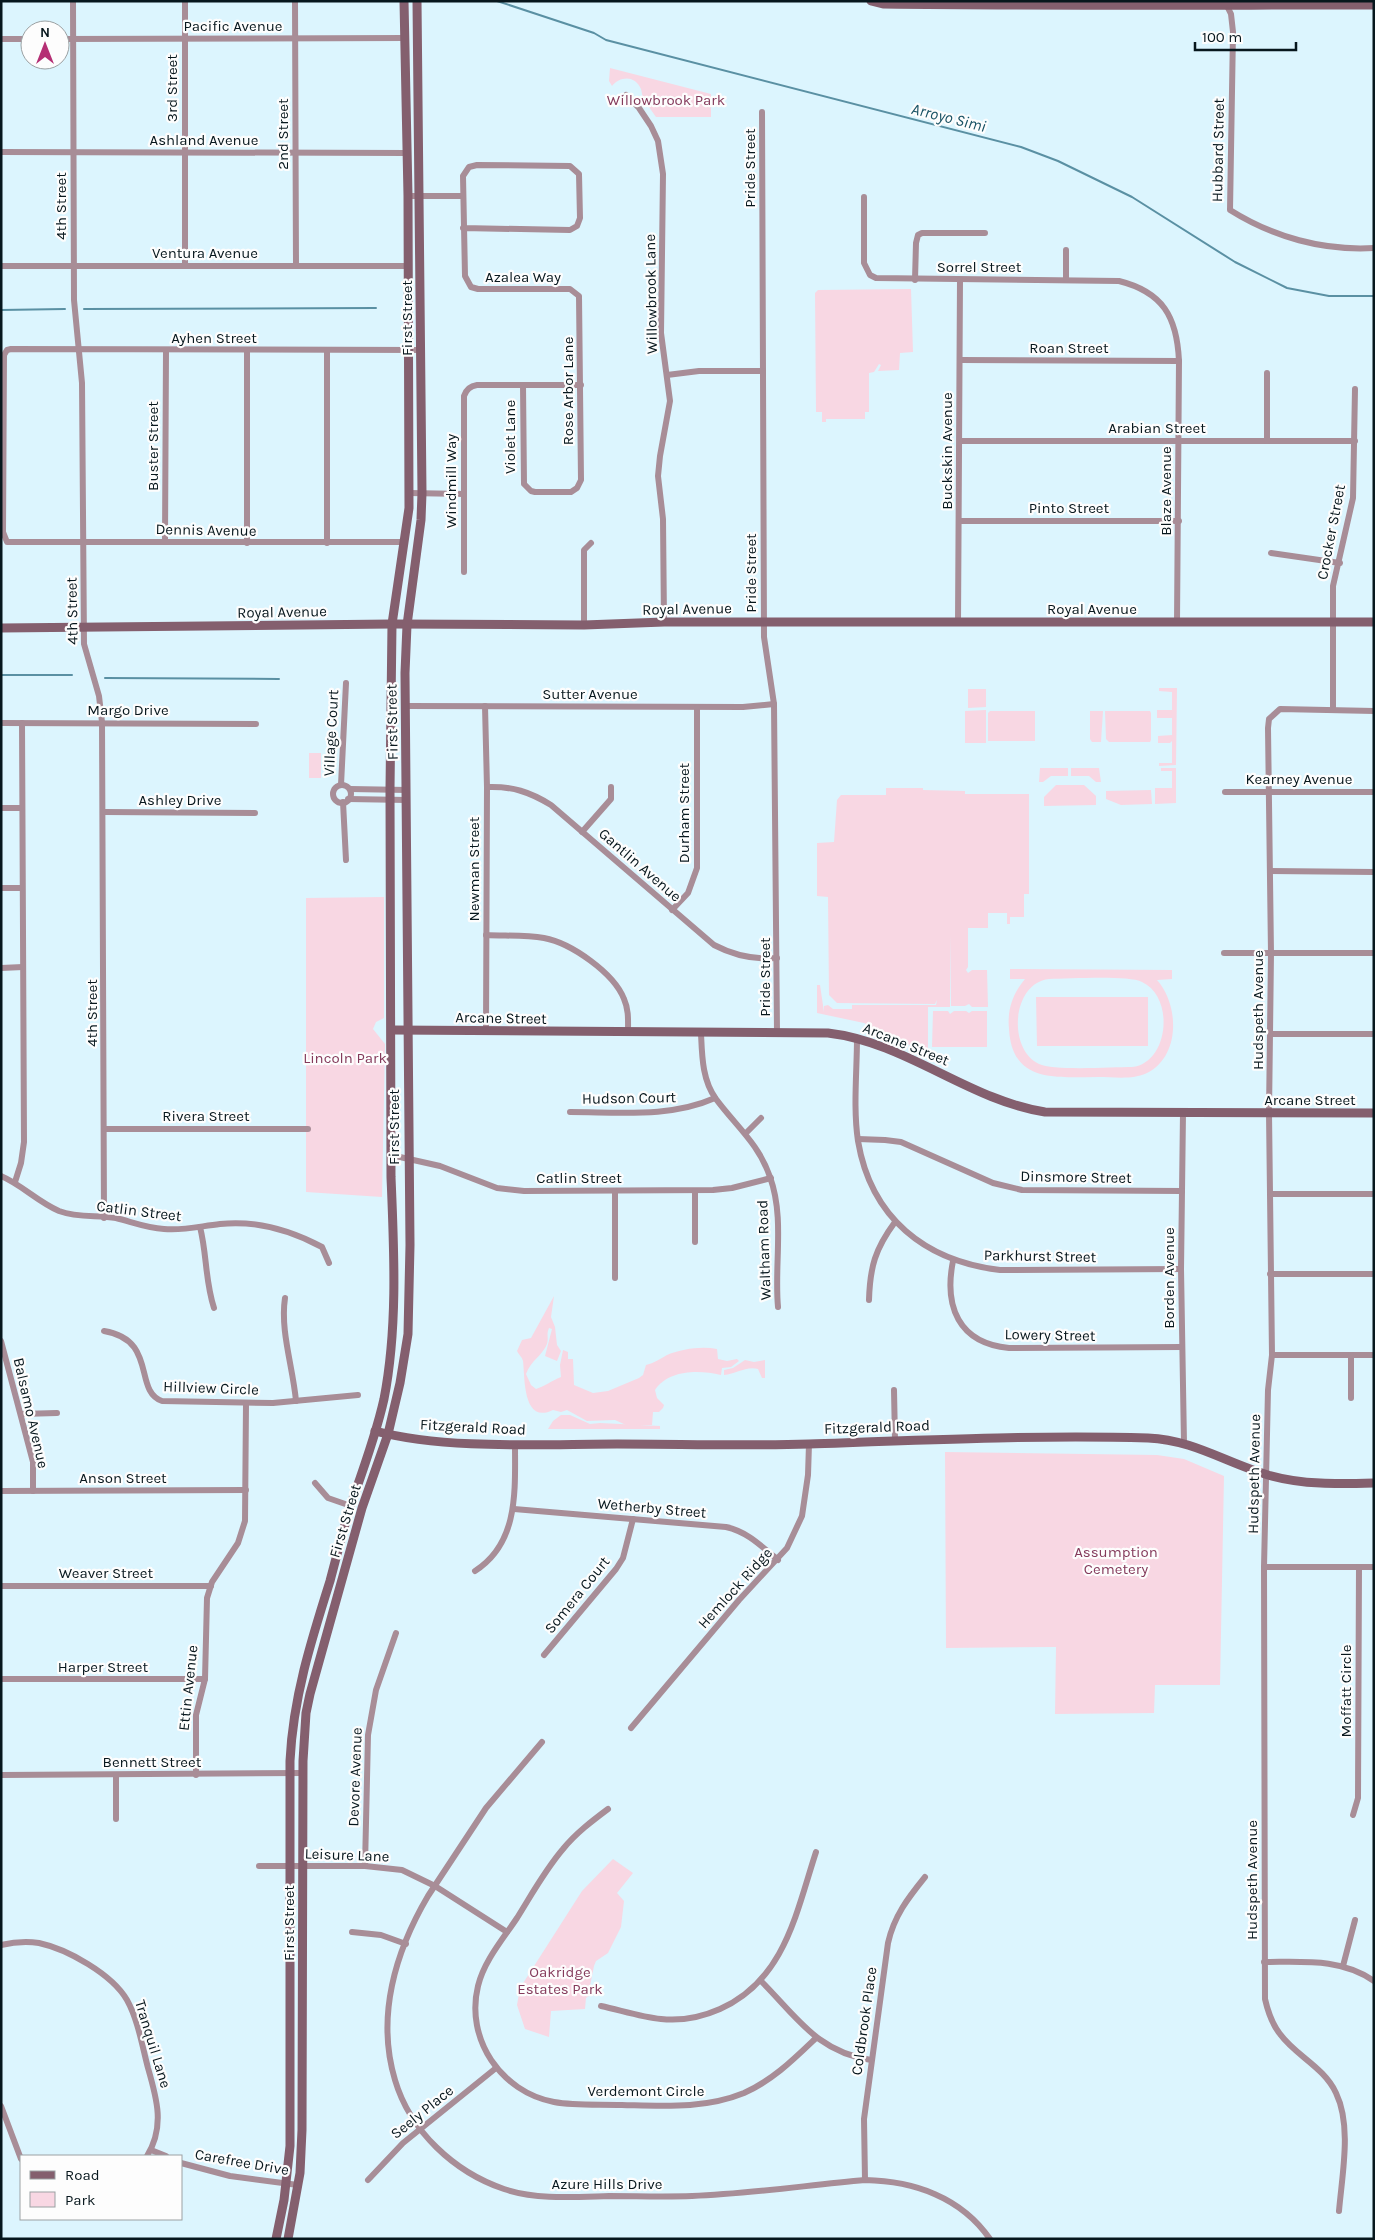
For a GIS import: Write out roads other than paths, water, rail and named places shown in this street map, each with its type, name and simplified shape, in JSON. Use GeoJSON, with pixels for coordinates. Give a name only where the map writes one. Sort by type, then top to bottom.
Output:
{"type":"FeatureCollection","features":[{"type":"Feature","properties":{"kind":"main road","name":"First Street"},"geometry":{"type":"LineString","coordinates":[[276,2239],[286,2183],[290,2113],[290,1774],[292,1730],[298,1692],[351,1506],[384,1399],[392,1334],[394,1245],[391,1155],[390,789],[392,624],[409,493],[408,196],[404,1]]}},
{"type":"Feature","properties":{"kind":"main road","name":"First Street"},"geometry":{"type":"LineString","coordinates":[[288,2239],[298,2185],[302,2130],[303,1774],[305,1733],[310,1694],[362,1508],[388,1434],[408,1334],[410,1245],[407,1030],[407,625],[421,520],[422,493],[417,1]]}},
{"type":"Feature","properties":{"kind":"main road"},"geometry":{"type":"LineString","coordinates":[[871,1],[883,4],[1007,6],[1225,3],[1374,5]]}},
{"type":"Feature","properties":{"kind":"main road","name":"Royal Avenue"},"geometry":{"type":"LineString","coordinates":[[1,628],[392,624],[584,625],[664,622],[1374,622]]}},
{"type":"Feature","properties":{"kind":"main road","name":"Arcane Street"},"geometry":{"type":"LineString","coordinates":[[392,1030],[828,1033],[857,1038],[880,1046],[1007,1102],[1030,1110],[1058,1113],[1374,1113]]}},
{"type":"Feature","properties":{"kind":"main road","name":"Fitzgerald Road"},"geometry":{"type":"LineString","coordinates":[[375,1431],[432,1440],[515,1444],[809,1444],[960,1438],[1150,1438],[1184,1443],[1266,1474],[1312,1484],[1374,1484]]}},
{"type":"Feature","properties":{"kind":"street","name":"4th Street"},"geometry":{"type":"LineString","coordinates":[[73,1],[73,266],[82,383],[83,628],[85,654],[99,696],[102,722],[104,812],[104,1218]]}},
{"type":"Feature","properties":{"kind":"street","name":"3rd Street"},"geometry":{"type":"LineString","coordinates":[[185,1],[185,266]]}},
{"type":"Feature","properties":{"kind":"street","name":"2nd Street"},"geometry":{"type":"LineString","coordinates":[[295,1],[296,266]]}},
{"type":"Feature","properties":{"kind":"street","name":"Hubbard Street"},"geometry":{"type":"LineString","coordinates":[[1225,3],[1232,14],[1233,32],[1230,210],[1252,224],[1291,239],[1347,250],[1374,248]]}},
{"type":"Feature","properties":{"kind":"street","name":"Pacific Avenue"},"geometry":{"type":"LineString","coordinates":[[70,40],[406,38]]}},
{"type":"Feature","properties":{"kind":"street"},"geometry":{"type":"LineString","coordinates":[[1,39],[20,39]]}},
{"type":"Feature","properties":{"kind":"street","name":"Willowbrook Lane"},"geometry":{"type":"LineString","coordinates":[[626,95],[639,108],[651,126],[662,160],[661,333],[670,401],[658,476],[664,526],[664,622]]}},
{"type":"Feature","properties":{"kind":"street","name":"Pride Street"},"geometry":{"type":"LineString","coordinates":[[762,112],[764,646],[774,704],[778,1032]]}},
{"type":"Feature","properties":{"kind":"street","name":"Ashland Avenue"},"geometry":{"type":"LineString","coordinates":[[1,152],[407,154]]}},
{"type":"Feature","properties":{"kind":"street"},"geometry":{"type":"LineString","coordinates":[[477,164],[570,166],[576,170],[580,178],[580,218],[577,226],[570,230],[463,228],[463,196],[463,176],[469,167],[477,164]]}},
{"type":"Feature","properties":{"kind":"street"},"geometry":{"type":"LineString","coordinates":[[408,196],[463,196]]}},
{"type":"Feature","properties":{"kind":"street","name":"Sorrel Street"},"geometry":{"type":"LineString","coordinates":[[864,197],[866,269],[876,278],[915,280],[1119,280],[1134,285],[1161,303]]}},
{"type":"Feature","properties":{"kind":"street","name":"Azalea Way"},"geometry":{"type":"LineString","coordinates":[[463,228],[467,284],[478,289],[570,289],[578,294]]}},
{"type":"Feature","properties":{"kind":"street"},"geometry":{"type":"LineString","coordinates":[[915,280],[918,235],[922,233],[985,233]]}},
{"type":"Feature","properties":{"kind":"street"},"geometry":{"type":"LineString","coordinates":[[1066,250],[1066,280]]}},
{"type":"Feature","properties":{"kind":"street","name":"Ventura Avenue"},"geometry":{"type":"LineString","coordinates":[[1,266],[408,266]]}},
{"type":"Feature","properties":{"kind":"street","name":"Buckskin Avenue"},"geometry":{"type":"LineString","coordinates":[[958,622],[960,280]]}},
{"type":"Feature","properties":{"kind":"street","name":"Rose Arbor Lane"},"geometry":{"type":"LineString","coordinates":[[527,488],[536,492],[570,492],[578,488],[581,480],[581,300],[578,294]]}},
{"type":"Feature","properties":{"kind":"street","name":"Blaze Avenue"},"geometry":{"type":"LineString","coordinates":[[1161,303],[1176,329],[1179,361],[1177,623]]}},
{"type":"Feature","properties":{"kind":"street","name":"Ayhen Street"},"geometry":{"type":"LineString","coordinates":[[7,542],[3,532],[4,355],[7,350],[421,350]]}},
{"type":"Feature","properties":{"kind":"street"},"geometry":{"type":"LineString","coordinates":[[327,350],[327,543]]}},
{"type":"Feature","properties":{"kind":"street","name":"Buster Street"},"geometry":{"type":"LineString","coordinates":[[165,542],[166,351]]}},
{"type":"Feature","properties":{"kind":"street"},"geometry":{"type":"LineString","coordinates":[[247,351],[247,543]]}},
{"type":"Feature","properties":{"kind":"street","name":"Roan Street"},"geometry":{"type":"LineString","coordinates":[[960,360],[1179,361]]}},
{"type":"Feature","properties":{"kind":"street"},"geometry":{"type":"LineString","coordinates":[[667,375],[699,371],[763,371]]}},
{"type":"Feature","properties":{"kind":"street"},"geometry":{"type":"LineString","coordinates":[[1266,441],[1267,373]]}},
{"type":"Feature","properties":{"kind":"street","name":"Windmill Way"},"geometry":{"type":"LineString","coordinates":[[464,572],[464,396],[467,390],[477,385],[523,385]]}},
{"type":"Feature","properties":{"kind":"street"},"geometry":{"type":"LineString","coordinates":[[523,385],[581,385]]}},
{"type":"Feature","properties":{"kind":"street","name":"Violet Lane"},"geometry":{"type":"LineString","coordinates":[[523,385],[523,481],[527,488]]}},
{"type":"Feature","properties":{"kind":"street","name":"Crocker Street"},"geometry":{"type":"LineString","coordinates":[[1334,710],[1333,586],[1340,563],[1353,498],[1355,389]]}},
{"type":"Feature","properties":{"kind":"street","name":"Arabian Street"},"geometry":{"type":"LineString","coordinates":[[960,441],[1355,441]]}},
{"type":"Feature","properties":{"kind":"street"},"geometry":{"type":"LineString","coordinates":[[409,493],[464,494]]}},
{"type":"Feature","properties":{"kind":"street","name":"Pinto Street"},"geometry":{"type":"LineString","coordinates":[[960,521],[1179,521]]}},
{"type":"Feature","properties":{"kind":"street","name":"Dennis Avenue"},"geometry":{"type":"LineString","coordinates":[[7,542],[404,542]]}},
{"type":"Feature","properties":{"kind":"street"},"geometry":{"type":"LineString","coordinates":[[584,625],[584,550],[591,543]]}},
{"type":"Feature","properties":{"kind":"street"},"geometry":{"type":"LineString","coordinates":[[1271,553],[1340,563]]}},
{"type":"Feature","properties":{"kind":"street","name":"Village Court"},"geometry":{"type":"LineString","coordinates":[[341,785],[346,683]]}},
{"type":"Feature","properties":{"kind":"street","name":"Sutter Avenue"},"geometry":{"type":"LineString","coordinates":[[406,706],[743,708],[774,704]]}},
{"type":"Feature","properties":{"kind":"street","name":"Newman Street"},"geometry":{"type":"LineString","coordinates":[[485,706],[487,787],[486,1031]]}},
{"type":"Feature","properties":{"kind":"street","name":"Durham Street"},"geometry":{"type":"LineString","coordinates":[[672,910],[688,893],[697,868],[697,708]]}},
{"type":"Feature","properties":{"kind":"street","name":"Hudspeth Avenue"},"geometry":{"type":"LineString","coordinates":[[1334,710],[1280,709],[1269,719],[1268,728],[1272,953],[1269,1113],[1272,1355],[1268,1390],[1264,1567],[1264,1962],[1265,1999],[1274,2025],[1286,2042],[1327,2078],[1341,2106],[1344,2129],[1340,2211]]}},
{"type":"Feature","properties":{"kind":"street"},"geometry":{"type":"LineString","coordinates":[[1334,710],[1374,711]]}},
{"type":"Feature","properties":{"kind":"street","name":"Margo Drive"},"geometry":{"type":"LineString","coordinates":[[1,723],[256,724]]}},
{"type":"Feature","properties":{"kind":"street"},"geometry":{"type":"LineString","coordinates":[[15,1182],[21,1163],[24,1142],[21,888],[22,723]]}},
{"type":"Feature","properties":{"kind":"street","name":"Village Court"},"geometry":{"type":"LineString","coordinates":[[346,801],[335,800],[332,793],[336,787],[341,785],[350,789],[407,790]]}},
{"type":"Feature","properties":{"kind":"street","name":"Gantlin Avenue"},"geometry":{"type":"LineString","coordinates":[[487,787],[515,788],[536,796],[551,806],[706,939],[724,950],[750,958],[777,958]]}},
{"type":"Feature","properties":{"kind":"street"},"geometry":{"type":"LineString","coordinates":[[582,832],[611,799],[611,787]]}},
{"type":"Feature","properties":{"kind":"street","name":"Village Court"},"geometry":{"type":"LineString","coordinates":[[346,860],[346,801],[351,794],[350,789]]}},
{"type":"Feature","properties":{"kind":"street","name":"Kearney Avenue"},"geometry":{"type":"LineString","coordinates":[[1225,792],[1374,792]]}},
{"type":"Feature","properties":{"kind":"street"},"geometry":{"type":"LineString","coordinates":[[346,801],[407,800]]}},
{"type":"Feature","properties":{"kind":"street"},"geometry":{"type":"LineString","coordinates":[[1,808],[22,808]]}},
{"type":"Feature","properties":{"kind":"street","name":"Ashley Drive"},"geometry":{"type":"LineString","coordinates":[[104,812],[256,813]]}},
{"type":"Feature","properties":{"kind":"street"},"geometry":{"type":"LineString","coordinates":[[1270,871],[1374,872]]}},
{"type":"Feature","properties":{"kind":"street"},"geometry":{"type":"LineString","coordinates":[[1,888],[21,888]]}},
{"type":"Feature","properties":{"kind":"street"},"geometry":{"type":"LineString","coordinates":[[486,935],[546,938],[582,954],[611,978],[620,990],[628,1010],[628,1033]]}},
{"type":"Feature","properties":{"kind":"street"},"geometry":{"type":"LineString","coordinates":[[1224,953],[1374,953]]}},
{"type":"Feature","properties":{"kind":"street"},"geometry":{"type":"LineString","coordinates":[[1,968],[23,967]]}},
{"type":"Feature","properties":{"kind":"street","name":"Waltham Road"},"geometry":{"type":"LineString","coordinates":[[701,1033],[703,1069],[715,1098],[746,1133],[760,1155],[771,1178],[778,1215],[778,1307]]}},
{"type":"Feature","properties":{"kind":"street"},"geometry":{"type":"LineString","coordinates":[[1271,1034],[1374,1034]]}},
{"type":"Feature","properties":{"kind":"street","name":"Parkhurst Street"},"geometry":{"type":"LineString","coordinates":[[857,1038],[858,1139],[862,1161],[870,1184],[882,1204],[895,1222],[921,1244],[953,1261],[976,1267],[1000,1270],[1181,1269]]}},
{"type":"Feature","properties":{"kind":"street","name":"Hudson Court"},"geometry":{"type":"LineString","coordinates":[[570,1112],[673,1112],[696,1106],[715,1098]]}},
{"type":"Feature","properties":{"kind":"street","name":"Borden Avenue"},"geometry":{"type":"LineString","coordinates":[[1183,1113],[1181,1269],[1184,1443]]}},
{"type":"Feature","properties":{"kind":"street"},"geometry":{"type":"LineString","coordinates":[[746,1133],[761,1118]]}},
{"type":"Feature","properties":{"kind":"street","name":"Rivera Street"},"geometry":{"type":"LineString","coordinates":[[105,1129],[308,1129]]}},
{"type":"Feature","properties":{"kind":"street","name":"Dinsmore Street"},"geometry":{"type":"LineString","coordinates":[[858,1139],[901,1142],[993,1183],[1022,1190],[1182,1191]]}},
{"type":"Feature","properties":{"kind":"street","name":"Catlin Street"},"geometry":{"type":"LineString","coordinates":[[391,1155],[440,1166],[498,1188],[524,1191],[695,1191],[732,1188],[771,1178]]}},
{"type":"Feature","properties":{"kind":"street","name":"Catlin Street"},"geometry":{"type":"LineString","coordinates":[[1,1176],[15,1182],[46,1204],[60,1211],[89,1218],[104,1218],[163,1229],[242,1224],[284,1230],[322,1247],[329,1263]]}},
{"type":"Feature","properties":{"kind":"street"},"geometry":{"type":"LineString","coordinates":[[615,1191],[615,1278]]}},
{"type":"Feature","properties":{"kind":"street"},"geometry":{"type":"LineString","coordinates":[[695,1191],[695,1242]]}},
{"type":"Feature","properties":{"kind":"street"},"geometry":{"type":"LineString","coordinates":[[1270,1194],[1374,1194]]}},
{"type":"Feature","properties":{"kind":"street"},"geometry":{"type":"LineString","coordinates":[[869,1300],[870,1277],[874,1257],[883,1239],[895,1222]]}},
{"type":"Feature","properties":{"kind":"street"},"geometry":{"type":"LineString","coordinates":[[200,1228],[205,1246],[207,1282],[214,1308]]}},
{"type":"Feature","properties":{"kind":"street","name":"Lowery Street"},"geometry":{"type":"LineString","coordinates":[[953,1261],[949,1287],[954,1311],[968,1331],[989,1344],[1009,1348],[1182,1347]]}},
{"type":"Feature","properties":{"kind":"street"},"geometry":{"type":"LineString","coordinates":[[1270,1274],[1374,1274]]}},
{"type":"Feature","properties":{"kind":"street"},"geometry":{"type":"LineString","coordinates":[[285,1298],[284,1323],[294,1372],[296,1401]]}},
{"type":"Feature","properties":{"kind":"street","name":"Hillview Circle"},"geometry":{"type":"LineString","coordinates":[[104,1331],[122,1336],[135,1347],[142,1360],[149,1391],[156,1399],[177,1402],[246,1404],[358,1395]]}},
{"type":"Feature","properties":{"kind":"street","name":"Balsamo Avenue"},"geometry":{"type":"LineString","coordinates":[[1,1341],[33,1462],[33,1491]]}},
{"type":"Feature","properties":{"kind":"street"},"geometry":{"type":"LineString","coordinates":[[1272,1355],[1374,1355]]}},
{"type":"Feature","properties":{"kind":"street"},"geometry":{"type":"LineString","coordinates":[[1351,1355],[1351,1398]]}},
{"type":"Feature","properties":{"kind":"street"},"geometry":{"type":"LineString","coordinates":[[894,1390],[895,1440]]}},
{"type":"Feature","properties":{"kind":"street","name":"Ettin Avenue"},"geometry":{"type":"LineString","coordinates":[[196,1775],[196,1715],[205,1679],[206,1610],[211,1586],[220,1569],[232,1554],[245,1521],[246,1404]]}},
{"type":"Feature","properties":{"kind":"street"},"geometry":{"type":"LineString","coordinates":[[21,1414],[57,1414]]}},
{"type":"Feature","properties":{"kind":"street"},"geometry":{"type":"LineString","coordinates":[[475,1572],[487,1562],[500,1545],[514,1509],[515,1444]]}},
{"type":"Feature","properties":{"kind":"street","name":"Hemlock Ridge"},"geometry":{"type":"LineString","coordinates":[[631,1728],[739,1600],[778,1560],[796,1533],[802,1516],[808,1475],[809,1444]]}},
{"type":"Feature","properties":{"kind":"street"},"geometry":{"type":"LineString","coordinates":[[315,1483],[328,1498],[351,1506]]}},
{"type":"Feature","properties":{"kind":"street","name":"Anson Street"},"geometry":{"type":"LineString","coordinates":[[1,1491],[246,1490]]}},
{"type":"Feature","properties":{"kind":"street","name":"Wetherby Street"},"geometry":{"type":"LineString","coordinates":[[514,1509],[735,1529],[756,1540],[778,1560]]}},
{"type":"Feature","properties":{"kind":"street","name":"Somera Court"},"geometry":{"type":"LineString","coordinates":[[544,1655],[616,1570],[623,1558],[633,1519]]}},
{"type":"Feature","properties":{"kind":"street"},"geometry":{"type":"LineString","coordinates":[[1264,1567],[1374,1567]]}},
{"type":"Feature","properties":{"kind":"street","name":"Moffatt Circle"},"geometry":{"type":"LineString","coordinates":[[1353,1815],[1358,1798],[1359,1567]]}},
{"type":"Feature","properties":{"kind":"street","name":"Weaver Street"},"geometry":{"type":"LineString","coordinates":[[1,1586],[211,1586]]}},
{"type":"Feature","properties":{"kind":"street","name":"Devore Avenue"},"geometry":{"type":"LineString","coordinates":[[365,1866],[368,1735],[376,1690],[396,1633]]}},
{"type":"Feature","properties":{"kind":"street","name":"Harper Street"},"geometry":{"type":"LineString","coordinates":[[1,1679],[205,1679]]}},
{"type":"Feature","properties":{"kind":"street","name":"Azure Hills Drive"},"geometry":{"type":"LineString","coordinates":[[542,1742],[486,1808],[420,1910],[389,1994],[386,2018],[391,2066],[397,2087],[407,2109],[421,2130],[444,2155],[473,2175],[504,2189],[536,2196],[693,2196],[865,2180],[888,2180],[910,2184],[932,2192],[951,2202],[969,2215],[990,2239]]}},
{"type":"Feature","properties":{"kind":"street","name":"Bennett Street"},"geometry":{"type":"LineString","coordinates":[[1,1775],[303,1774]]}},
{"type":"Feature","properties":{"kind":"street"},"geometry":{"type":"LineString","coordinates":[[116,1775],[116,1819]]}},
{"type":"Feature","properties":{"kind":"street"},"geometry":{"type":"LineString","coordinates":[[496,2068],[486,2052],[476,2021],[475,2003],[483,1972],[563,1848],[580,1831],[608,1809]]}},
{"type":"Feature","properties":{"kind":"street"},"geometry":{"type":"LineString","coordinates":[[601,2006],[660,2019],[693,2017],[712,2012],[746,1994],[775,1963],[785,1944],[816,1852]]}},
{"type":"Feature","properties":{"kind":"street","name":"Leisure Lane"},"geometry":{"type":"LineString","coordinates":[[259,1866],[365,1866],[402,1870],[435,1886],[508,1932]]}},
{"type":"Feature","properties":{"kind":"street","name":"Coldbrook Place"},"geometry":{"type":"LineString","coordinates":[[865,2180],[864,2119],[871,2060],[891,1932],[901,1908],[925,1877]]}},
{"type":"Feature","properties":{"kind":"street"},"geometry":{"type":"LineString","coordinates":[[1343,1966],[1356,1920]]}},
{"type":"Feature","properties":{"kind":"street"},"geometry":{"type":"LineString","coordinates":[[352,1932],[381,1935],[406,1944]]}},
{"type":"Feature","properties":{"kind":"street","name":"Tranquil Lane"},"geometry":{"type":"LineString","coordinates":[[1,1945],[26,1942],[54,1948],[105,1974],[126,1998],[134,2015],[157,2100],[158,2125],[149,2153]]}},
{"type":"Feature","properties":{"kind":"street"},"geometry":{"type":"LineString","coordinates":[[1264,1962],[1325,1963],[1343,1966],[1374,1981]]}},
{"type":"Feature","properties":{"kind":"street"},"geometry":{"type":"LineString","coordinates":[[761,1980],[816,2038],[842,2054],[871,2060]]}},
{"type":"Feature","properties":{"kind":"street","name":"Verdemont Circle"},"geometry":{"type":"LineString","coordinates":[[496,2068],[523,2090],[554,2102],[695,2106],[728,2098],[760,2085],[788,2066],[816,2038]]}},
{"type":"Feature","properties":{"kind":"street","name":"Seely Place"},"geometry":{"type":"LineString","coordinates":[[368,2180],[390,2155],[496,2068]]}},
{"type":"Feature","properties":{"kind":"street"},"geometry":{"type":"LineString","coordinates":[[1,2106],[20,2156]]}},
{"type":"Feature","properties":{"kind":"street","name":"Carefree Drive"},"geometry":{"type":"LineString","coordinates":[[182,2163],[230,2176],[298,2185]]}},
{"type":"Feature","properties":{"kind":"waterway","name":"Arroyo Simi"},"geometry":{"type":"LineString","coordinates":[[497,1],[594,33],[606,40],[1021,147],[1058,161],[1132,197],[1235,262],[1287,288],[1329,296],[1374,296]]}},
{"type":"Feature","properties":{"kind":"waterway"},"geometry":{"type":"LineString","coordinates":[[84,309],[376,308]]}},
{"type":"Feature","properties":{"kind":"waterway"},"geometry":{"type":"LineString","coordinates":[[1,310],[65,309]]}},
{"type":"Feature","properties":{"kind":"waterway"},"geometry":{"type":"LineString","coordinates":[[1,675],[72,675]]}},
{"type":"Feature","properties":{"kind":"waterway"},"geometry":{"type":"LineString","coordinates":[[105,678],[279,679]]}},
{"type":"Feature","properties":{"kind":"park label","name":"Willowbrook Park"},"geometry":{"type":"Point","coordinates":[666,100]}},
{"type":"Feature","properties":{"kind":"park label","name":"Lincoln Park"},"geometry":{"type":"Point","coordinates":[345,1058]}},
{"type":"Feature","properties":{"kind":"park label","name":"Assumption Cemetery"},"geometry":{"type":"Point","coordinates":[1116,1560]}},
{"type":"Feature","properties":{"kind":"park label","name":"Oakridge Estates Park"},"geometry":{"type":"Point","coordinates":[560,1980]}}]}
